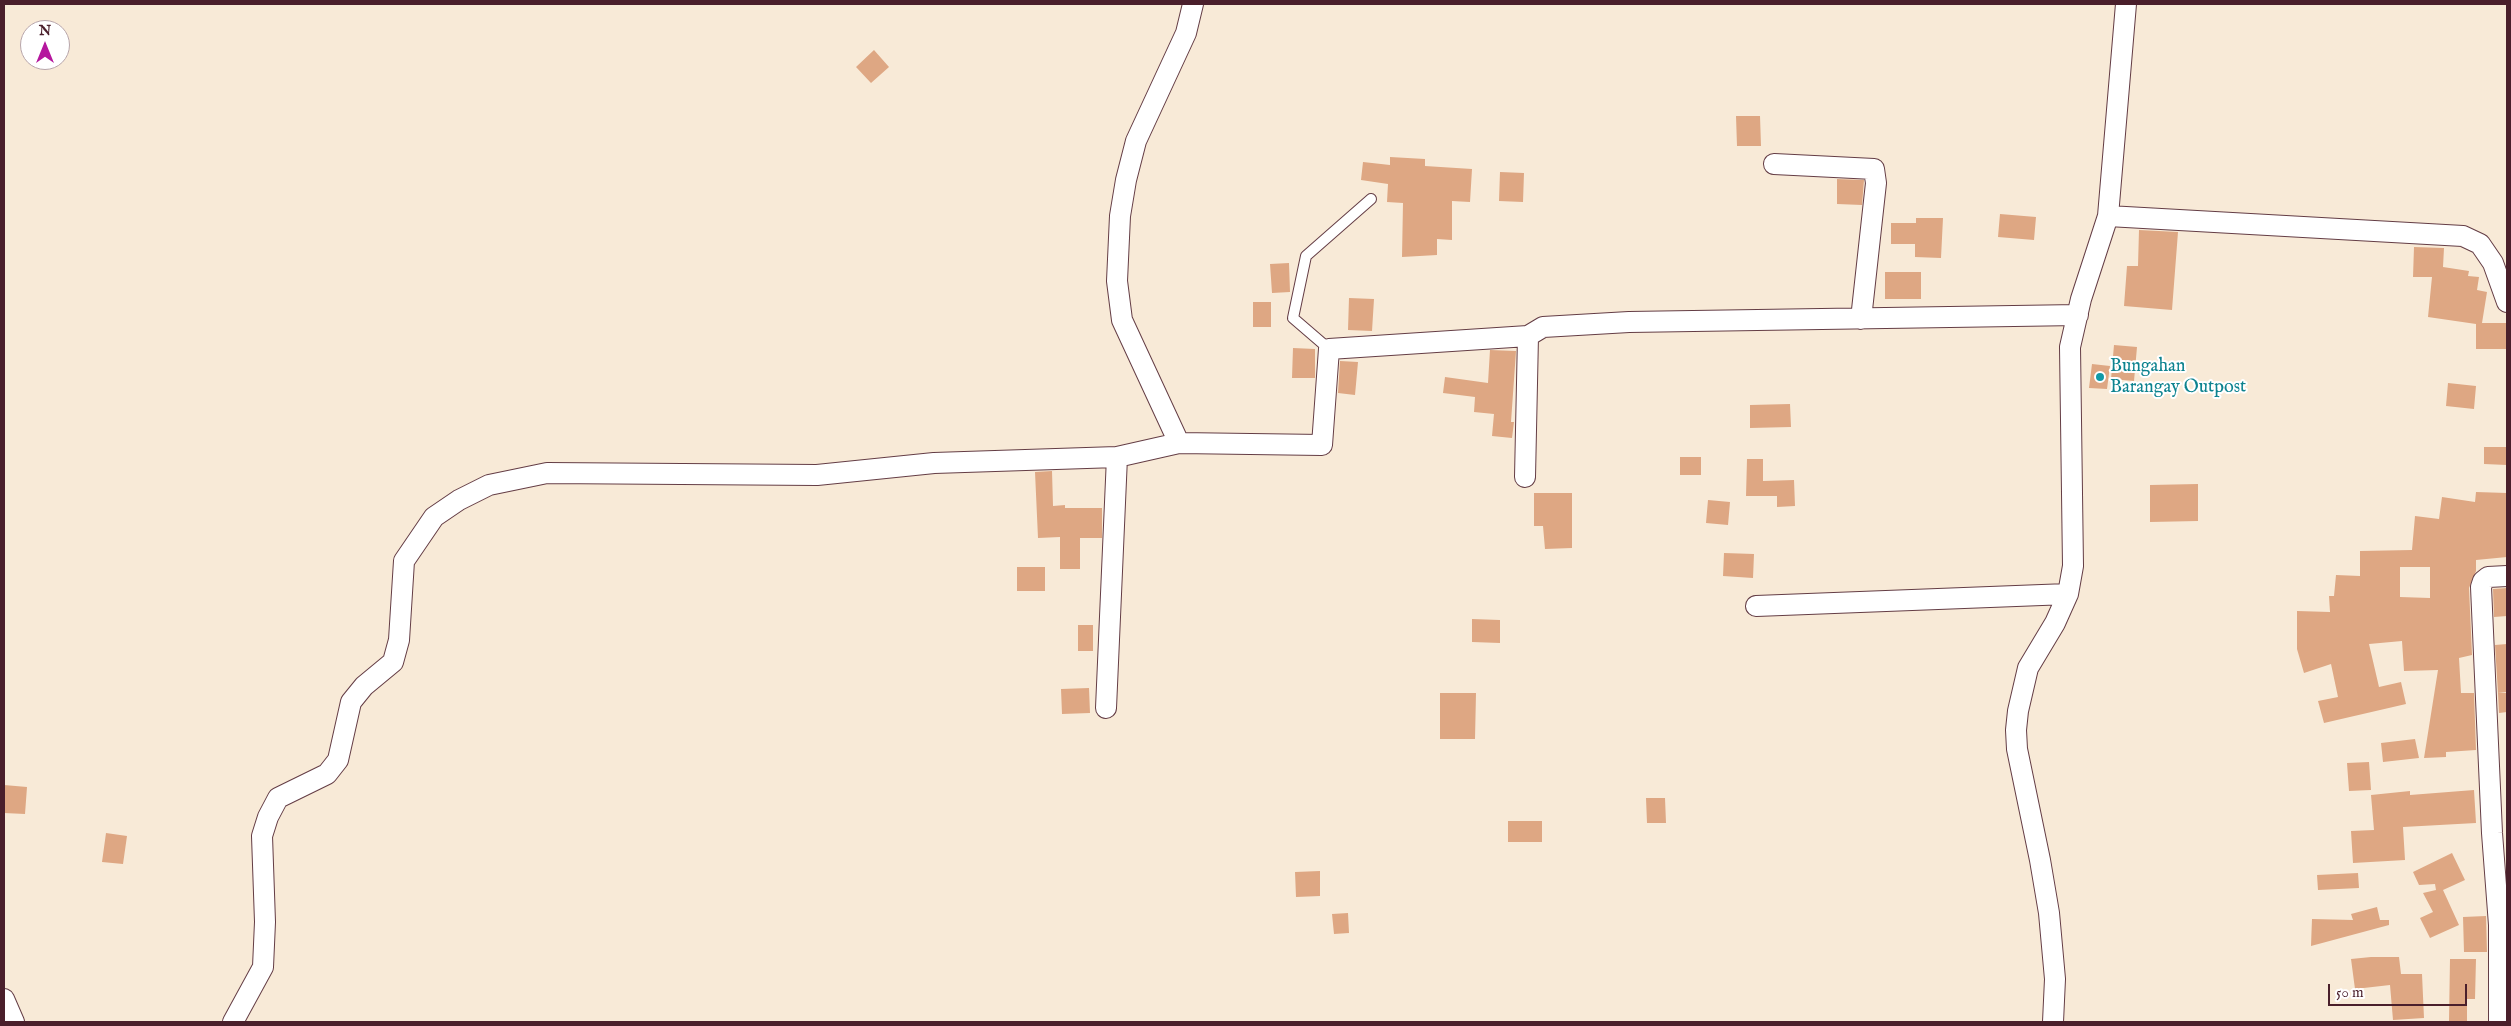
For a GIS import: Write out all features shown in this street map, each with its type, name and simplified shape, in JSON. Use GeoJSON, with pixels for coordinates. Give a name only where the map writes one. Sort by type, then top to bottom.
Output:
{"type":"FeatureCollection","features":[{"type":"Feature","properties":{"kind":"street"},"geometry":{"type":"LineString","coordinates":[[1179,443],[1122,320],[1118,281],[1120,216],[1126,180],[1136,141],[1186,33],[1193,4]]}},
{"type":"Feature","properties":{"kind":"street"},"geometry":{"type":"LineString","coordinates":[[2053,1022],[2054,979],[2048,913],[2040,860],[2016,750],[2016,730],[2018,711],[2028,668],[2056,623],[2068,594],[2073,566],[2070,347],[2081,299],[2108,216],[2126,4]]}},
{"type":"Feature","properties":{"kind":"street"},"geometry":{"type":"LineString","coordinates":[[1774,164],[1874,169],[1876,183],[1861,319]]}},
{"type":"Feature","properties":{"kind":"street"},"geometry":{"type":"LineString","coordinates":[[2108,216],[2463,236],[2480,244],[2493,263],[2507,302]]}},
{"type":"Feature","properties":{"kind":"street"},"geometry":{"type":"LineString","coordinates":[[232,1022],[263,967],[266,922],[262,836],[268,817],[278,798],[327,774],[338,760],[351,702],[364,686],[393,662],[399,640],[404,561],[434,517],[459,500],[489,485],[547,473],[817,475],[934,463],[1117,457],[1179,443],[1322,445],[1329,349],[1528,336],[1543,327],[1629,322],[2078,315]]}},
{"type":"Feature","properties":{"kind":"street"},"geometry":{"type":"LineString","coordinates":[[1525,477],[1528,336]]}},
{"type":"Feature","properties":{"kind":"street"},"geometry":{"type":"LineString","coordinates":[[1106,708],[1117,457]]}},
{"type":"Feature","properties":{"kind":"street"},"geometry":{"type":"LineString","coordinates":[[2499,1022],[2500,833],[2481,588],[2483,581],[2488,577],[2507,576]]}},
{"type":"Feature","properties":{"kind":"street"},"geometry":{"type":"LineString","coordinates":[[1756,606],[2068,594]]}},
{"type":"Feature","properties":{"kind":"street"},"geometry":{"type":"LineString","coordinates":[[4,999],[14,1022]]}},
{"type":"Feature","properties":{"kind":"lane"},"geometry":{"type":"LineString","coordinates":[[1329,349],[1293,318],[1306,256],[1371,199]]}},
{"type":"Feature","properties":{"kind":"building"},"geometry":{"type":"Polygon","coordinates":[[[874,50],[889,67],[871,83],[856,67],[874,50]]]}},
{"type":"Feature","properties":{"kind":"building"},"geometry":{"type":"Polygon","coordinates":[[[1736,116],[1760,116],[1761,146],[1737,146],[1736,116]]]}},
{"type":"Feature","properties":{"kind":"building"},"geometry":{"type":"Polygon","coordinates":[[[1390,157],[1425,159],[1425,166],[1472,169],[1470,202],[1452,201],[1452,240],[1437,239],[1437,255],[1402,257],[1403,203],[1387,202],[1388,184],[1361,180],[1363,162],[1390,165],[1390,157]]]}},
{"type":"Feature","properties":{"kind":"building"},"geometry":{"type":"Polygon","coordinates":[[[1500,172],[1524,173],[1523,202],[1499,201],[1500,172]]]}},
{"type":"Feature","properties":{"kind":"building"},"geometry":{"type":"Polygon","coordinates":[[[1837,179],[1864,180],[1862,205],[1837,204],[1837,179]]]}},
{"type":"Feature","properties":{"kind":"building"},"geometry":{"type":"Polygon","coordinates":[[[2000,214],[2036,217],[2034,240],[1998,237],[2000,214]]]}},
{"type":"Feature","properties":{"kind":"building"},"geometry":{"type":"Polygon","coordinates":[[[1916,218],[1943,218],[1941,258],[1915,257],[1915,244],[1891,244],[1891,223],[1916,223],[1916,218]]]}},
{"type":"Feature","properties":{"kind":"building"},"geometry":{"type":"Polygon","coordinates":[[[2139,230],[2178,232],[2172,310],[2124,306],[2127,266],[2138,266],[2139,230]]]}},
{"type":"Feature","properties":{"kind":"building"},"geometry":{"type":"Polygon","coordinates":[[[2414,247],[2444,248],[2443,267],[2469,271],[2468,276],[2479,277],[2477,290],[2487,292],[2482,323],[2506,323],[2506,349],[2476,349],[2476,324],[2428,317],[2432,277],[2413,277],[2414,247]]]}},
{"type":"Feature","properties":{"kind":"building"},"geometry":{"type":"Polygon","coordinates":[[[1289,263],[1290,292],[1272,293],[1270,264],[1289,263]]]}},
{"type":"Feature","properties":{"kind":"building"},"geometry":{"type":"Polygon","coordinates":[[[1885,272],[1921,272],[1921,299],[1885,299],[1885,272]]]}},
{"type":"Feature","properties":{"kind":"building"},"geometry":{"type":"Polygon","coordinates":[[[1349,298],[1374,299],[1372,331],[1348,330],[1349,298]]]}},
{"type":"Feature","properties":{"kind":"building"},"geometry":{"type":"Polygon","coordinates":[[[1253,302],[1271,302],[1271,327],[1253,327],[1253,302]]]}},
{"type":"Feature","properties":{"kind":"building"},"geometry":{"type":"Polygon","coordinates":[[[2114,345],[2137,347],[2134,381],[2111,379],[2114,345]]]}},
{"type":"Feature","properties":{"kind":"building"},"geometry":{"type":"Polygon","coordinates":[[[1293,348],[1315,349],[1315,378],[1292,378],[1293,348]]]}},
{"type":"Feature","properties":{"kind":"building"},"geometry":{"type":"Polygon","coordinates":[[[1490,350],[1516,351],[1511,422],[1514,422],[1512,438],[1492,436],[1494,414],[1474,412],[1475,397],[1443,393],[1445,377],[1488,383],[1490,350]]]}},
{"type":"Feature","properties":{"kind":"building"},"geometry":{"type":"Polygon","coordinates":[[[1340,361],[1358,362],[1355,395],[1338,393],[1340,361]]]}},
{"type":"Feature","properties":{"kind":"building","name":"Bungahan Barangay Outpost"},"geometry":{"type":"Polygon","coordinates":[[[2092,364],[2110,366],[2107,389],[2089,388],[2092,364]]]}},
{"type":"Feature","properties":{"kind":"building"},"geometry":{"type":"Polygon","coordinates":[[[2448,383],[2476,386],[2474,409],[2446,406],[2448,383]]]}},
{"type":"Feature","properties":{"kind":"building"},"geometry":{"type":"Polygon","coordinates":[[[1790,404],[1791,427],[1750,428],[1750,405],[1790,404]]]}},
{"type":"Feature","properties":{"kind":"building"},"geometry":{"type":"Polygon","coordinates":[[[2484,447],[2507,447],[2507,465],[2484,464],[2484,447]]]}},
{"type":"Feature","properties":{"kind":"building"},"geometry":{"type":"Polygon","coordinates":[[[1680,457],[1701,457],[1701,475],[1680,475],[1680,457]]]}},
{"type":"Feature","properties":{"kind":"building"},"geometry":{"type":"Polygon","coordinates":[[[1747,459],[1763,459],[1763,481],[1794,480],[1795,506],[1777,507],[1777,496],[1746,496],[1747,459]]]}},
{"type":"Feature","properties":{"kind":"building"},"geometry":{"type":"Polygon","coordinates":[[[1052,471],[1053,506],[1065,505],[1065,508],[1102,508],[1102,538],[1080,538],[1080,569],[1060,569],[1060,537],[1038,538],[1035,472],[1052,471]]]}},
{"type":"Feature","properties":{"kind":"building"},"geometry":{"type":"Polygon","coordinates":[[[2198,484],[2198,521],[2150,522],[2150,485],[2198,484]]]}},
{"type":"Feature","properties":{"kind":"building"},"geometry":{"type":"Polygon","coordinates":[[[2476,492],[2507,493],[2507,557],[2476,560],[2476,571],[2469,588],[2472,655],[2459,658],[2461,693],[2474,693],[2476,750],[2446,752],[2446,757],[2424,758],[2438,670],[2404,671],[2402,641],[2369,644],[2379,687],[2401,682],[2406,704],[2324,723],[2318,701],[2338,697],[2331,664],[2304,673],[2297,649],[2297,611],[2330,612],[2329,596],[2334,596],[2336,575],[2360,576],[2360,551],[2412,550],[2415,516],[2439,519],[2442,497],[2475,502],[2476,492]],[[2400,567],[2400,597],[2430,598],[2430,567],[2400,567]]]}},
{"type":"Feature","properties":{"kind":"building"},"geometry":{"type":"Polygon","coordinates":[[[1534,493],[1572,493],[1572,548],[1545,549],[1543,526],[1534,526],[1534,493]]]}},
{"type":"Feature","properties":{"kind":"building"},"geometry":{"type":"Polygon","coordinates":[[[1708,500],[1730,502],[1728,525],[1706,523],[1708,500]]]}},
{"type":"Feature","properties":{"kind":"building"},"geometry":{"type":"Polygon","coordinates":[[[1724,553],[1754,554],[1753,578],[1723,576],[1724,553]]]}},
{"type":"Feature","properties":{"kind":"building"},"geometry":{"type":"Polygon","coordinates":[[[1017,567],[1045,567],[1045,591],[1017,591],[1017,567]]]}},
{"type":"Feature","properties":{"kind":"building"},"geometry":{"type":"Polygon","coordinates":[[[2507,588],[2507,616],[2494,617],[2493,589],[2507,588]]]}},
{"type":"Feature","properties":{"kind":"building"},"geometry":{"type":"Polygon","coordinates":[[[1472,619],[1500,620],[1500,643],[1472,642],[1472,619]]]}},
{"type":"Feature","properties":{"kind":"building"},"geometry":{"type":"Polygon","coordinates":[[[1078,625],[1093,625],[1093,651],[1078,651],[1078,625]]]}},
{"type":"Feature","properties":{"kind":"building"},"geometry":{"type":"Polygon","coordinates":[[[2507,644],[2507,692],[2498,693],[2495,645],[2507,644]]]}},
{"type":"Feature","properties":{"kind":"building"},"geometry":{"type":"Polygon","coordinates":[[[1089,688],[1090,713],[1062,714],[1061,689],[1089,688]]]}},
{"type":"Feature","properties":{"kind":"building"},"geometry":{"type":"Polygon","coordinates":[[[1440,693],[1476,693],[1475,739],[1440,739],[1440,693]]]}},
{"type":"Feature","properties":{"kind":"building"},"geometry":{"type":"Polygon","coordinates":[[[2498,693],[2507,693],[2507,712],[2499,713],[2498,693]]]}},
{"type":"Feature","properties":{"kind":"building"},"geometry":{"type":"Polygon","coordinates":[[[2415,739],[2419,758],[2383,762],[2381,743],[2415,739]]]}},
{"type":"Feature","properties":{"kind":"building"},"geometry":{"type":"Polygon","coordinates":[[[2369,762],[2371,790],[2349,791],[2347,763],[2369,762]]]}},
{"type":"Feature","properties":{"kind":"building"},"geometry":{"type":"Polygon","coordinates":[[[4,785],[27,787],[25,814],[4,813],[4,785]]]}},
{"type":"Feature","properties":{"kind":"building"},"geometry":{"type":"Polygon","coordinates":[[[2474,790],[2476,823],[2403,827],[2405,860],[2353,863],[2351,831],[2374,830],[2371,795],[2410,791],[2410,795],[2474,790]]]}},
{"type":"Feature","properties":{"kind":"building"},"geometry":{"type":"Polygon","coordinates":[[[1646,798],[1665,798],[1666,823],[1647,823],[1646,798]]]}},
{"type":"Feature","properties":{"kind":"building"},"geometry":{"type":"Polygon","coordinates":[[[1508,821],[1542,821],[1542,842],[1508,842],[1508,821]]]}},
{"type":"Feature","properties":{"kind":"building"},"geometry":{"type":"Polygon","coordinates":[[[106,833],[127,836],[123,864],[102,862],[106,833]]]}},
{"type":"Feature","properties":{"kind":"building"},"geometry":{"type":"Polygon","coordinates":[[[2452,853],[2465,880],[2443,890],[2459,925],[2430,938],[2420,918],[2433,912],[2423,893],[2436,890],[2435,884],[2419,885],[2413,872],[2452,853]]]}},
{"type":"Feature","properties":{"kind":"building"},"geometry":{"type":"Polygon","coordinates":[[[1320,871],[1320,896],[1296,897],[1295,872],[1320,871]]]}},
{"type":"Feature","properties":{"kind":"building"},"geometry":{"type":"Polygon","coordinates":[[[2358,873],[2359,888],[2318,890],[2317,875],[2358,873]]]}},
{"type":"Feature","properties":{"kind":"building"},"geometry":{"type":"Polygon","coordinates":[[[2377,907],[2380,920],[2389,920],[2389,925],[2311,946],[2312,919],[2353,920],[2351,914],[2377,907]]]}},
{"type":"Feature","properties":{"kind":"building"},"geometry":{"type":"Polygon","coordinates":[[[1348,913],[1349,933],[1334,934],[1332,914],[1348,913]]]}},
{"type":"Feature","properties":{"kind":"building"},"geometry":{"type":"Polygon","coordinates":[[[2486,916],[2487,952],[2464,952],[2463,917],[2486,916]]]}},
{"type":"Feature","properties":{"kind":"building"},"geometry":{"type":"Polygon","coordinates":[[[2399,957],[2401,974],[2422,974],[2424,1018],[2393,1020],[2390,985],[2355,989],[2351,959],[2399,957]]]}},
{"type":"Feature","properties":{"kind":"building"},"geometry":{"type":"Polygon","coordinates":[[[2450,959],[2476,959],[2475,999],[2467,999],[2467,1022],[2449,1022],[2450,959]]]}},
{"type":"Feature","properties":{"kind":"place","name":"Bungahan Barangay Outpost"},"geometry":{"type":"Point","coordinates":[2100,377]}}]}
